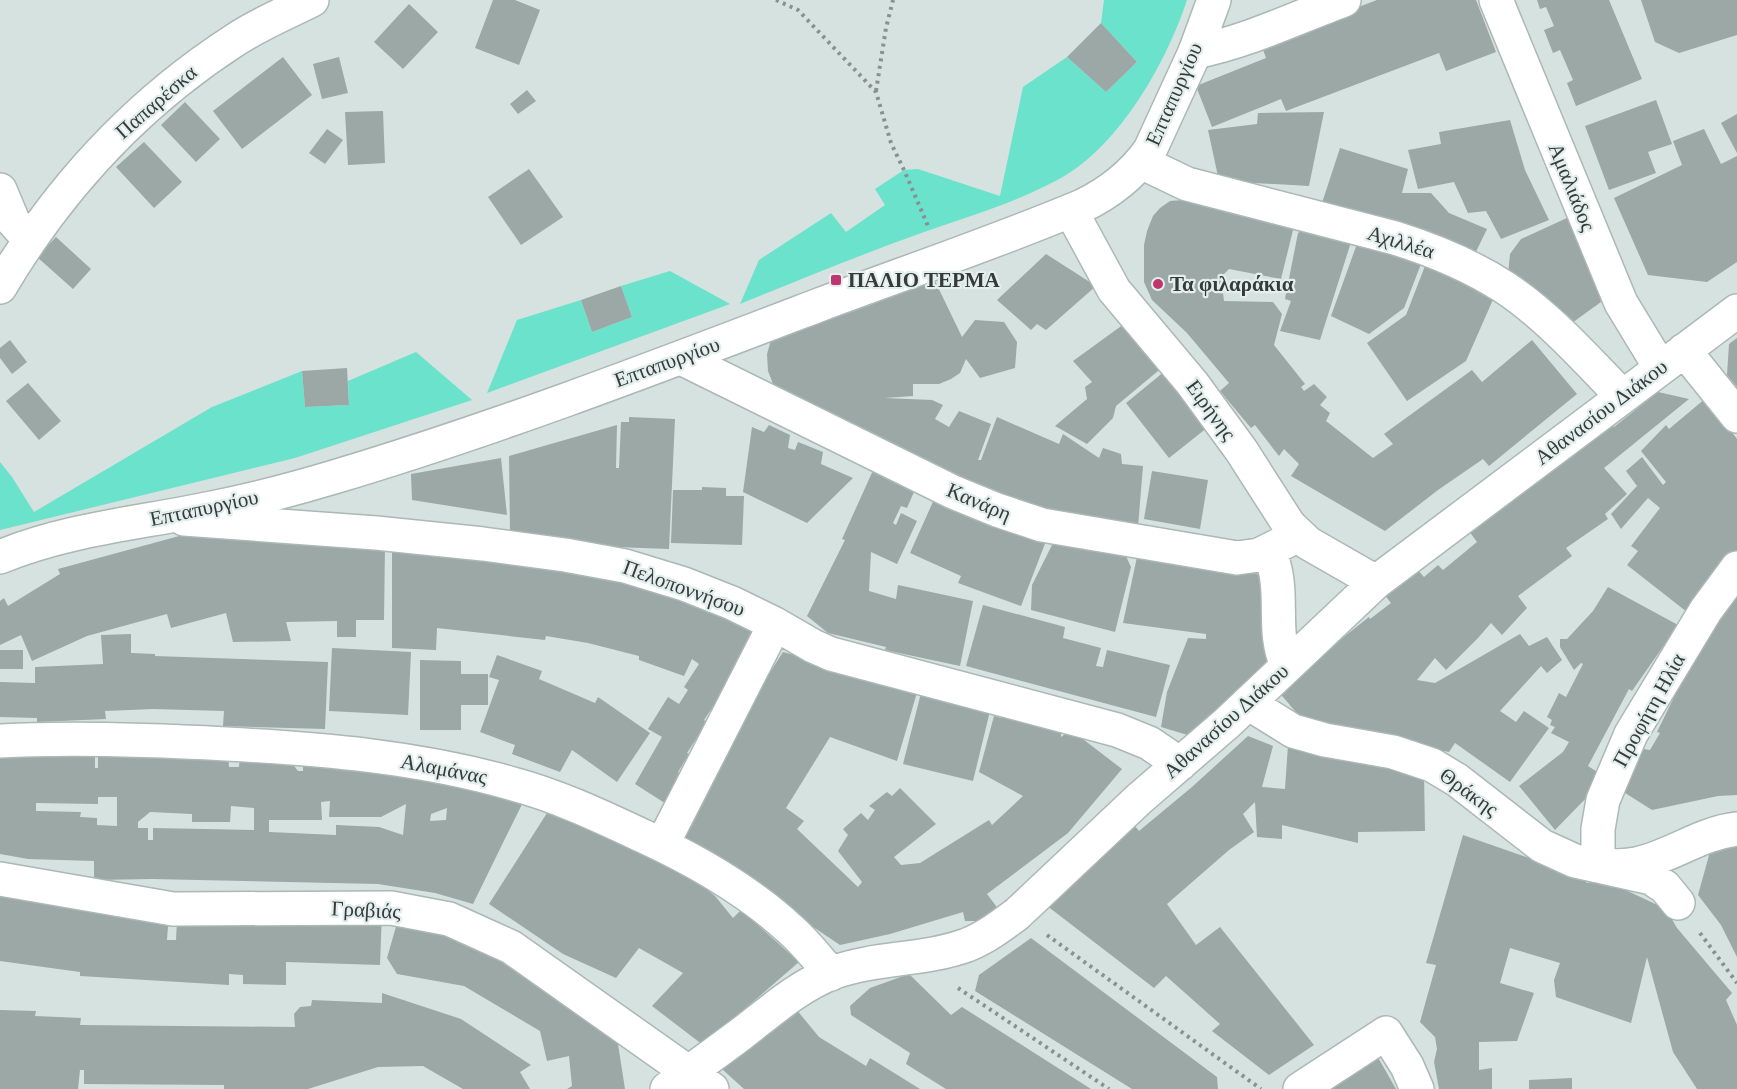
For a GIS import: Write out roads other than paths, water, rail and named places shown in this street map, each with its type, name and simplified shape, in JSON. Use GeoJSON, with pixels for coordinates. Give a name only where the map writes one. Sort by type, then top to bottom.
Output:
{"type":"FeatureCollection","features":[{"type":"Feature","properties":{"kind":"street","name":"Παπαρέσκα"},"geometry":{"type":"LineString","coordinates":[[0,287],[29,239],[94,158],[163,91],[261,24],[312,0]]}},
{"type":"Feature","properties":{"kind":"street","name":"Επταπυργίου"},"geometry":{"type":"LineString","coordinates":[[0,558],[71,535],[211,508],[334,477],[681,358],[1071,211],[1106,193],[1141,162],[1159,133],[1195,52],[1214,0]]}},
{"type":"Feature","properties":{"kind":"street"},"geometry":{"type":"LineString","coordinates":[[1195,52],[1258,35],[1344,0]]}},
{"type":"Feature","properties":{"kind":"street","name":"Αμαλιάδος"},"geometry":{"type":"LineString","coordinates":[[1496,0],[1621,303],[1672,358],[1737,416]]}},
{"type":"Feature","properties":{"kind":"street","name":"Αχιλλέα"},"geometry":{"type":"LineString","coordinates":[[1141,162],[1186,184],[1395,238],[1460,262],[1504,287],[1524,302],[1557,330],[1622,396]]}},
{"type":"Feature","properties":{"kind":"street"},"geometry":{"type":"LineString","coordinates":[[0,190],[14,221],[29,239]]}},
{"type":"Feature","properties":{"kind":"street","name":"Ειρήνης"},"geometry":{"type":"LineString","coordinates":[[1071,211],[1114,290],[1192,383],[1241,450],[1279,512],[1299,535],[1320,551],[1376,582]]}},
{"type":"Feature","properties":{"kind":"street","name":"Αθανασίου Διάκου"},"geometry":{"type":"LineString","coordinates":[[689,1083],[723,1047],[804,987],[831,974],[872,962],[913,957],[965,946],[984,937],[1017,914],[1139,799],[1248,703],[1376,582],[1737,311]]}},
{"type":"Feature","properties":{"kind":"street","name":"Κανάρη"},"geometry":{"type":"LineString","coordinates":[[681,358],[953,492],[1019,519],[1062,529],[1220,557],[1250,557],[1269,551],[1299,535]]}},
{"type":"Feature","properties":{"kind":"street","name":"Πελοποννήσου"},"geometry":{"type":"LineString","coordinates":[[161,517],[376,533],[565,555],[626,566],[684,584],[732,603],[831,654],[1117,730],[1149,744],[1180,764]]}},
{"type":"Feature","properties":{"kind":"street"},"geometry":{"type":"LineString","coordinates":[[1269,551],[1278,579],[1280,645],[1287,665]]}},
{"type":"Feature","properties":{"kind":"street","name":"Προφήτη Ηλία"},"geometry":{"type":"LineString","coordinates":[[1598,866],[1598,829],[1603,800],[1631,734],[1706,610],[1737,568]]}},
{"type":"Feature","properties":{"kind":"street"},"geometry":{"type":"LineString","coordinates":[[662,845],[776,624]]}},
{"type":"Feature","properties":{"kind":"street","name":"Θράκης"},"geometry":{"type":"LineString","coordinates":[[1248,703],[1293,731],[1325,740],[1393,752],[1432,765],[1457,780],[1542,846],[1575,861],[1651,878],[1665,887],[1678,903]]}},
{"type":"Feature","properties":{"kind":"street","name":"Αλαμάνας"},"geometry":{"type":"LineString","coordinates":[[0,741],[34,739],[185,741],[314,749],[374,756],[461,771],[513,784],[584,808],[662,845],[725,881],[792,930],[831,974]]}},
{"type":"Feature","properties":{"kind":"street"},"geometry":{"type":"LineString","coordinates":[[1598,866],[1633,865],[1646,862],[1699,838],[1737,829]]}},
{"type":"Feature","properties":{"kind":"street","name":"Γραβιάς"},"geometry":{"type":"LineString","coordinates":[[0,879],[173,909],[391,908],[448,919],[511,947],[689,1083]]}},
{"type":"Feature","properties":{"kind":"street"},"geometry":{"type":"LineString","coordinates":[[1300,1089],[1386,1033],[1407,1066],[1417,1089]]}},
{"type":"Feature","properties":{"kind":"place","name":"ΠΑΛΙΟ ΤΕΡΜΑ"},"geometry":{"type":"Point","coordinates":[836,280]}},
{"type":"Feature","properties":{"kind":"place","name":"Τα φιλαράκια"},"geometry":{"type":"Point","coordinates":[1158,284]}}]}
